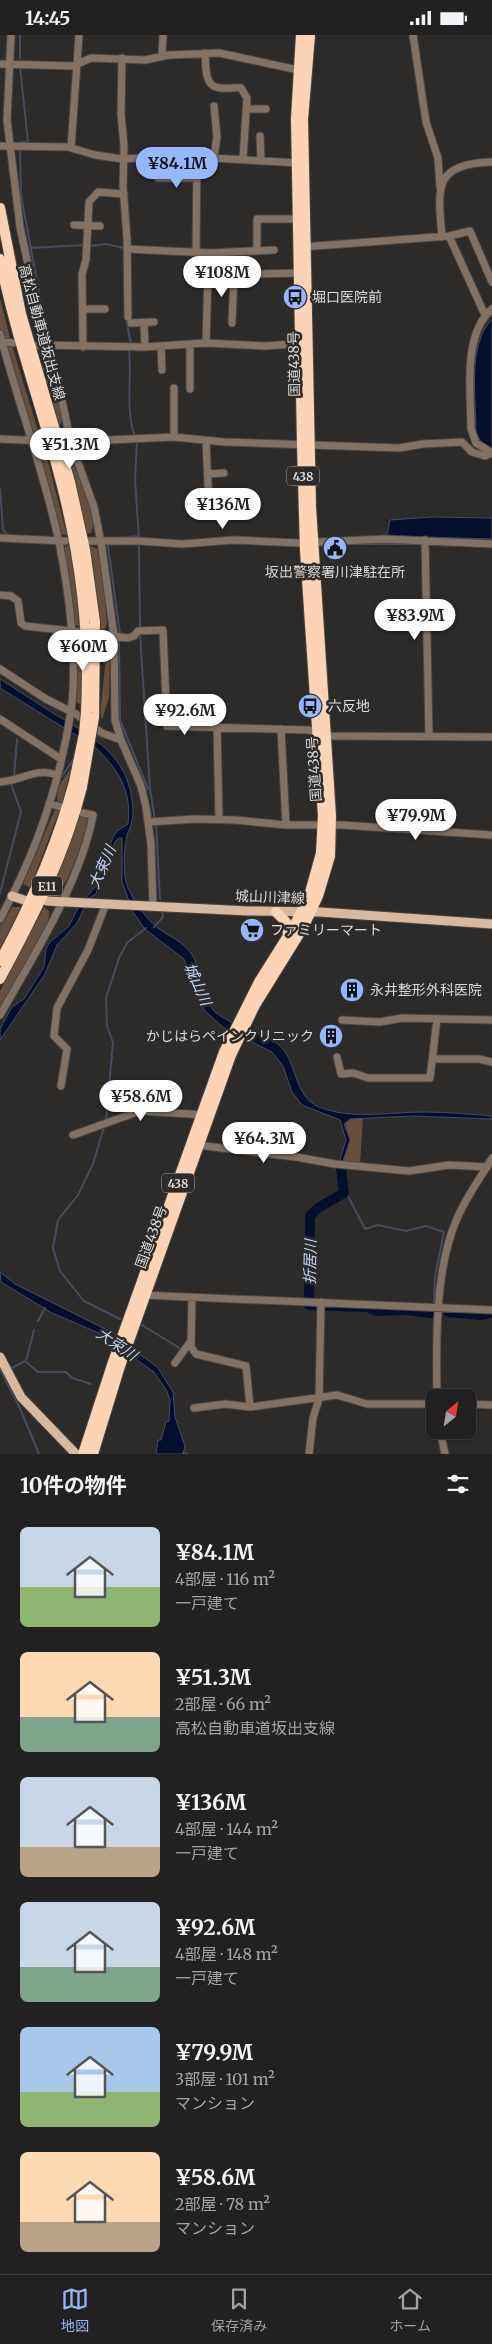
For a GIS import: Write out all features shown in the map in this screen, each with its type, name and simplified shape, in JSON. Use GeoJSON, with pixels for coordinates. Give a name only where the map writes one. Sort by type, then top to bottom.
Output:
{"type":"FeatureCollection","features":[{"type":"Feature","properties":{"kind":"highway","name":"国道438号"},"geometry":{"type":"LineString","coordinates":[[241,1024],[322,887],[330,856],[309,542],[305,444],[300,163],[301,35]]}},
{"type":"Feature","properties":{"kind":"highway","name":"国道438号"},"geometry":{"type":"LineString","coordinates":[[301,70],[310,35]]}},
{"type":"Feature","properties":{"kind":"highway","name":"高松自動車道坂出支線"},"geometry":{"type":"LineString","coordinates":[[0,208],[21,314],[70,482],[85,550],[95,622],[90,715],[78,785],[66,839],[32,918],[0,979]]}},
{"type":"Feature","properties":{"kind":"highway","name":"高松自動車道坂出支線"},"geometry":{"type":"LineString","coordinates":[[0,259],[13,316],[62,485],[76,551],[86,623],[90,715]]}},
{"type":"Feature","properties":{"kind":"highway","name":"高松自動車道坂出支線"},"geometry":{"type":"LineString","coordinates":[[0,961],[47,864],[78,785]]}},
{"type":"Feature","properties":{"kind":"highway"},"geometry":{"type":"LineString","coordinates":[[276,912],[286,922],[288,935]]}},
{"type":"Feature","properties":{"kind":"highway","name":"国道438号"},"geometry":{"type":"LineString","coordinates":[[83,1454],[205,1115],[236,1035],[259,981],[288,935],[306,912]]}},
{"type":"Feature","properties":{"kind":"highway","name":"国道438号"},"geometry":{"type":"LineString","coordinates":[[93,1454],[116,1364]]}},
{"type":"Feature","properties":{"kind":"main road"},"geometry":{"type":"LineString","coordinates":[[12,896],[24,900]]}},
{"type":"Feature","properties":{"kind":"main road","name":"城山川津線"},"geometry":{"type":"LineString","coordinates":[[47,901],[306,912],[492,924]]}},
{"type":"Feature","properties":{"kind":"main road"},"geometry":{"type":"LineString","coordinates":[[0,1357],[21,1397],[76,1454]]}},
{"type":"Feature","properties":{"kind":"street"},"geometry":{"type":"LineString","coordinates":[[11,35],[4,64],[7,120],[24,247],[38,312],[38,345],[61,396],[68,442],[94,507],[101,541],[110,590],[114,637],[113,704],[121,741],[154,821],[148,906]]}},
{"type":"Feature","properties":{"kind":"street"},"geometry":{"type":"LineString","coordinates":[[71,149],[79,35]]}},
{"type":"Feature","properties":{"kind":"street"},"geometry":{"type":"LineString","coordinates":[[162,56],[163,35]]}},
{"type":"Feature","properties":{"kind":"street"},"geometry":{"type":"LineString","coordinates":[[413,35],[426,122],[438,158],[440,187]]}},
{"type":"Feature","properties":{"kind":"street"},"geometry":{"type":"LineString","coordinates":[[205,53],[208,79],[211,84],[216,87],[242,88],[248,98],[243,159]]}},
{"type":"Feature","properties":{"kind":"street"},"geometry":{"type":"LineString","coordinates":[[4,64],[73,66],[91,58],[145,60],[162,56],[219,53],[301,70]]}},
{"type":"Feature","properties":{"kind":"street"},"geometry":{"type":"LineString","coordinates":[[122,58],[120,115],[124,146],[122,159],[130,320],[144,323],[154,322]]}},
{"type":"Feature","properties":{"kind":"street"},"geometry":{"type":"LineString","coordinates":[[214,106],[217,137],[214,157]]}},
{"type":"Feature","properties":{"kind":"street"},"geometry":{"type":"LineString","coordinates":[[246,109],[266,109]]}},
{"type":"Feature","properties":{"kind":"street"},"geometry":{"type":"LineString","coordinates":[[260,136],[261,161]]}},
{"type":"Feature","properties":{"kind":"street"},"geometry":{"type":"LineString","coordinates":[[0,146],[20,145],[71,149],[122,159],[214,157],[300,163]]}},
{"type":"Feature","properties":{"kind":"street"},"geometry":{"type":"LineString","coordinates":[[196,251],[197,157]]}},
{"type":"Feature","properties":{"kind":"street"},"geometry":{"type":"LineString","coordinates":[[485,315],[445,237],[438,193],[446,178],[464,166],[492,163]]}},
{"type":"Feature","properties":{"kind":"street"},"geometry":{"type":"LineString","coordinates":[[158,178],[196,178]]}},
{"type":"Feature","properties":{"kind":"street"},"geometry":{"type":"LineString","coordinates":[[83,347],[82,275],[89,202],[98,192],[124,193]]}},
{"type":"Feature","properties":{"kind":"street"},"geometry":{"type":"LineString","coordinates":[[257,251],[257,219],[302,219]]}},
{"type":"Feature","properties":{"kind":"street"},"geometry":{"type":"LineString","coordinates":[[74,225],[100,226]]}},
{"type":"Feature","properties":{"kind":"street"},"geometry":{"type":"LineString","coordinates":[[302,247],[445,237],[470,231],[492,282]]}},
{"type":"Feature","properties":{"kind":"street"},"geometry":{"type":"LineString","coordinates":[[12,247],[24,247]]}},
{"type":"Feature","properties":{"kind":"street"},"geometry":{"type":"LineString","coordinates":[[127,249],[212,253],[274,250]]}},
{"type":"Feature","properties":{"kind":"street"},"geometry":{"type":"LineString","coordinates":[[206,343],[208,275],[302,273]]}},
{"type":"Feature","properties":{"kind":"street"},"geometry":{"type":"LineString","coordinates":[[232,323],[234,275]]}},
{"type":"Feature","properties":{"kind":"street"},"geometry":{"type":"LineString","coordinates":[[82,309],[105,309]]}},
{"type":"Feature","properties":{"kind":"street"},"geometry":{"type":"LineString","coordinates":[[492,309],[485,315],[476,333],[471,351],[471,429],[476,443],[492,453]]}},
{"type":"Feature","properties":{"kind":"street"},"geometry":{"type":"LineString","coordinates":[[144,323],[145,347]]}},
{"type":"Feature","properties":{"kind":"street"},"geometry":{"type":"LineString","coordinates":[[0,334],[15,391],[62,541],[71,631],[70,714],[57,775],[49,803],[12,896],[2,910],[0,919]]}},
{"type":"Feature","properties":{"kind":"street"},"geometry":{"type":"LineString","coordinates":[[1,341],[13,343]]}},
{"type":"Feature","properties":{"kind":"street"},"geometry":{"type":"LineString","coordinates":[[38,345],[145,347],[206,343],[266,346],[303,343]]}},
{"type":"Feature","properties":{"kind":"street"},"geometry":{"type":"LineString","coordinates":[[190,344],[190,389]]}},
{"type":"Feature","properties":{"kind":"street"},"geometry":{"type":"LineString","coordinates":[[161,346],[162,370]]}},
{"type":"Feature","properties":{"kind":"street"},"geometry":{"type":"LineString","coordinates":[[174,388],[174,437]]}},
{"type":"Feature","properties":{"kind":"street"},"geometry":{"type":"LineString","coordinates":[[68,442],[174,437],[206,441],[399,448],[423,444],[462,442],[472,452],[485,456],[492,453]]}},
{"type":"Feature","properties":{"kind":"street"},"geometry":{"type":"LineString","coordinates":[[0,439],[42,441]]}},
{"type":"Feature","properties":{"kind":"street"},"geometry":{"type":"LineString","coordinates":[[206,441],[209,505],[226,505]]}},
{"type":"Feature","properties":{"kind":"street"},"geometry":{"type":"LineString","coordinates":[[208,474],[224,473]]}},
{"type":"Feature","properties":{"kind":"street"},"geometry":{"type":"LineString","coordinates":[[0,538],[62,541]]}},
{"type":"Feature","properties":{"kind":"street"},"geometry":{"type":"LineString","coordinates":[[89,541],[140,541],[182,544],[234,540],[309,542],[384,539],[425,543],[492,543]]}},
{"type":"Feature","properties":{"kind":"street"},"geometry":{"type":"LineString","coordinates":[[425,543],[429,735]]}},
{"type":"Feature","properties":{"kind":"street"},"geometry":{"type":"LineString","coordinates":[[0,595],[11,597],[18,601],[21,623],[26,627],[80,632]]}},
{"type":"Feature","properties":{"kind":"street"},"geometry":{"type":"LineString","coordinates":[[100,634],[132,638],[140,631],[163,630],[167,726],[217,726],[321,733],[492,737]]}},
{"type":"Feature","properties":{"kind":"street"},"geometry":{"type":"LineString","coordinates":[[0,669],[70,714],[102,733],[121,741]]}},
{"type":"Feature","properties":{"kind":"street"},"geometry":{"type":"LineString","coordinates":[[0,719],[61,758]]}},
{"type":"Feature","properties":{"kind":"street"},"geometry":{"type":"LineString","coordinates":[[217,726],[219,819]]}},
{"type":"Feature","properties":{"kind":"street"},"geometry":{"type":"LineString","coordinates":[[281,729],[286,825]]}},
{"type":"Feature","properties":{"kind":"street"},"geometry":{"type":"LineString","coordinates":[[0,782],[15,781],[37,772],[48,772],[57,775]]}},
{"type":"Feature","properties":{"kind":"street"},"geometry":{"type":"LineString","coordinates":[[49,803],[61,807]]}},
{"type":"Feature","properties":{"kind":"street"},"geometry":{"type":"LineString","coordinates":[[0,1015],[63,902],[92,822],[93,815],[83,813]]}},
{"type":"Feature","properties":{"kind":"street"},"geometry":{"type":"LineString","coordinates":[[154,821],[219,819],[286,825],[492,835]]}},
{"type":"Feature","properties":{"kind":"street"},"geometry":{"type":"LineString","coordinates":[[61,1086],[67,1049],[54,1036],[57,1008],[88,950],[104,904]]}},
{"type":"Feature","properties":{"kind":"street"},"geometry":{"type":"LineString","coordinates":[[342,1020],[380,1021],[402,1018],[492,1020]]}},
{"type":"Feature","properties":{"kind":"street"},"geometry":{"type":"LineString","coordinates":[[337,1057],[341,1074],[353,1073],[368,1078],[430,1078],[434,1059],[437,1019]]}},
{"type":"Feature","properties":{"kind":"street"},"geometry":{"type":"LineString","coordinates":[[434,1059],[479,1059],[492,1062]]}},
{"type":"Feature","properties":{"kind":"street"},"geometry":{"type":"LineString","coordinates":[[73,1135],[140,1111],[205,1115]]}},
{"type":"Feature","properties":{"kind":"street"},"geometry":{"type":"LineString","coordinates":[[195,1144],[341,1164],[409,1171],[442,1165],[490,1162]]}},
{"type":"Feature","properties":{"kind":"street"},"geometry":{"type":"LineString","coordinates":[[436,1389],[444,1258],[460,1211],[490,1162]]}},
{"type":"Feature","properties":{"kind":"street"},"geometry":{"type":"LineString","coordinates":[[141,1295],[292,1303],[309,1302],[321,1305],[492,1310]]}},
{"type":"Feature","properties":{"kind":"street"},"geometry":{"type":"LineString","coordinates":[[192,1298],[190,1342],[196,1354],[246,1366],[250,1407]]}},
{"type":"Feature","properties":{"kind":"street"},"geometry":{"type":"LineString","coordinates":[[310,1454],[313,1418],[319,1399],[321,1305]]}},
{"type":"Feature","properties":{"kind":"street"},"geometry":{"type":"LineString","coordinates":[[176,1363],[190,1342]]}},
{"type":"Feature","properties":{"kind":"street"},"geometry":{"type":"LineString","coordinates":[[194,1408],[226,1404],[250,1407],[319,1399],[337,1395],[367,1404],[426,1404]]}},
{"type":"Feature","properties":{"kind":"street"},"geometry":{"type":"LineString","coordinates":[[476,1404],[492,1405]]}},
{"type":"Feature","properties":{"kind":"street"},"geometry":{"type":"LineString","coordinates":[[442,1439],[445,1454]]}},
{"type":"Feature","properties":{"kind":"shaded area"},"geometry":{"type":"Polygon","coordinates":[[[0,298],[10,338],[4,338],[0,328],[0,298]]]}},
{"type":"Feature","properties":{"kind":"shaded area"},"geometry":{"type":"Polygon","coordinates":[[[12,345],[40,437],[32,435],[6,350],[12,345]]]}},
{"type":"Feature","properties":{"kind":"shaded area"},"geometry":{"type":"Polygon","coordinates":[[[40,364],[50,377],[58,393],[62,411],[60,426],[40,364]]]}},
{"type":"Feature","properties":{"kind":"shaded area"},"geometry":{"type":"Polygon","coordinates":[[[44,446],[67,535],[59,534],[37,450],[44,446]]]}},
{"type":"Feature","properties":{"kind":"shaded area"},"geometry":{"type":"Polygon","coordinates":[[[65,447],[70,449],[90,504],[93,526],[91,533],[87,534],[65,447]]]}},
{"type":"Feature","properties":{"kind":"shaded area"},"geometry":{"type":"Polygon","coordinates":[[[69,544],[78,602],[79,626],[73,625],[63,549],[69,544]]]}},
{"type":"Feature","properties":{"kind":"shaded area"},"geometry":{"type":"Polygon","coordinates":[[[90,546],[98,549],[103,571],[107,624],[104,630],[101,630],[90,546]]]}},
{"type":"Feature","properties":{"kind":"shaded area"},"geometry":{"type":"Polygon","coordinates":[[[81,635],[81,705],[75,701],[75,636],[81,635]]]}},
{"type":"Feature","properties":{"kind":"shaded area"},"geometry":{"type":"Polygon","coordinates":[[[105,641],[110,645],[109,697],[102,720],[100,713],[105,667],[105,641]]]}},
{"type":"Feature","properties":{"kind":"shaded area"},"geometry":{"type":"Polygon","coordinates":[[[71,768],[62,804],[57,800],[58,791],[71,768]]]}},
{"type":"Feature","properties":{"kind":"shaded area"},"geometry":{"type":"Polygon","coordinates":[[[55,809],[60,809],[30,888],[23,884],[55,809]]]}},
{"type":"Feature","properties":{"kind":"shaded area"},"geometry":{"type":"Polygon","coordinates":[[[80,815],[86,817],[89,821],[73,867],[60,890],[50,893],[80,815]]]}},
{"type":"Feature","properties":{"kind":"shaded area"},"geometry":{"type":"Polygon","coordinates":[[[12,907],[21,907],[0,948],[0,929],[12,907]]]}},
{"type":"Feature","properties":{"kind":"shaded area"},"geometry":{"type":"Polygon","coordinates":[[[44,907],[49,911],[48,918],[38,944],[0,1009],[0,991],[44,907]]]}},
{"type":"Feature","properties":{"kind":"shaded area"},"geometry":{"type":"Polygon","coordinates":[[[363,1118],[360,1164],[343,1163],[350,1140],[345,1124],[350,1119],[363,1118]]]}},
{"type":"Feature","properties":{"kind":"water"},"geometry":{"type":"Polygon","coordinates":[[[492,319],[492,448],[481,442],[476,432],[474,388],[479,343],[484,330],[492,319]]]}},
{"type":"Feature","properties":{"kind":"water"},"geometry":{"type":"Polygon","coordinates":[[[433,517],[492,518],[492,539],[387,536],[390,520],[433,517]]]}},
{"type":"Feature","properties":{"kind":"water","name":"城山川"},"geometry":{"type":"Polygon","coordinates":[[[0,679],[81,730],[107,750],[117,762],[125,775],[131,792],[133,815],[126,841],[124,865],[126,882],[135,901],[153,924],[180,942],[191,953],[198,968],[207,1000],[215,1012],[279,1045],[290,1060],[304,1095],[311,1102],[319,1107],[344,1113],[441,1112],[492,1116],[492,1119],[413,1116],[350,1119],[344,1124],[350,1140],[343,1161],[345,1180],[342,1180],[340,1160],[346,1140],[340,1120],[302,1105],[292,1092],[283,1066],[272,1052],[224,1028],[204,1010],[184,959],[145,929],[133,912],[122,882],[122,838],[115,842],[96,894],[89,898],[77,923],[57,945],[45,974],[0,1040],[0,1029],[12,1007],[24,999],[44,967],[46,949],[50,942],[69,926],[79,906],[96,886],[113,837],[117,831],[128,824],[129,812],[122,781],[103,755],[95,747],[0,688],[0,679]]]}},
{"type":"Feature","properties":{"kind":"water","name":"大束川"},"geometry":{"type":"Polygon","coordinates":[[[0,1272],[15,1284],[111,1332],[158,1368],[173,1392],[175,1417],[185,1446],[183,1454],[156,1454],[158,1440],[161,1440],[166,1422],[169,1421],[170,1401],[167,1391],[154,1372],[108,1337],[52,1313],[1,1282],[0,1272]]]}},
{"type":"Feature","properties":{"kind":"waterway"},"geometry":{"type":"LineString","coordinates":[[20,35],[20,58]]}},
{"type":"Feature","properties":{"kind":"waterway"},"geometry":{"type":"LineString","coordinates":[[20,67],[28,142],[21,142],[21,144]]}},
{"type":"Feature","properties":{"kind":"waterway"},"geometry":{"type":"LineString","coordinates":[[20,149],[21,195],[43,314]]}},
{"type":"Feature","properties":{"kind":"waterway"},"geometry":{"type":"LineString","coordinates":[[90,246],[106,244],[124,248]]}},
{"type":"Feature","properties":{"kind":"waterway"},"geometry":{"type":"LineString","coordinates":[[30,248],[85,245]]}},
{"type":"Feature","properties":{"kind":"waterway"},"geometry":{"type":"LineString","coordinates":[[126,318],[131,345]]}},
{"type":"Feature","properties":{"kind":"waterway"},"geometry":{"type":"LineString","coordinates":[[129,350],[129,405],[135,437]]}},
{"type":"Feature","properties":{"kind":"waterway"},"geometry":{"type":"LineString","coordinates":[[137,442],[135,480],[139,539]]}},
{"type":"Feature","properties":{"kind":"waterway"},"geometry":{"type":"LineString","coordinates":[[0,488],[3,529],[8,536]]}},
{"type":"Feature","properties":{"kind":"waterway"},"geometry":{"type":"LineString","coordinates":[[119,538],[139,536]]}},
{"type":"Feature","properties":{"kind":"waterway"},"geometry":{"type":"LineString","coordinates":[[139,544],[140,629]]}},
{"type":"Feature","properties":{"kind":"waterway"},"geometry":{"type":"LineString","coordinates":[[342,544],[422,544]]}},
{"type":"Feature","properties":{"kind":"waterway"},"geometry":{"type":"LineString","coordinates":[[427,545],[465,546]]}},
{"type":"Feature","properties":{"kind":"waterway"},"geometry":{"type":"LineString","coordinates":[[108,546],[120,634]]}},
{"type":"Feature","properties":{"kind":"waterway"},"geometry":{"type":"LineString","coordinates":[[140,634],[150,789]]}},
{"type":"Feature","properties":{"kind":"waterway"},"geometry":{"type":"LineString","coordinates":[[121,638],[119,642],[120,720],[148,789],[150,789],[155,820]]}},
{"type":"Feature","properties":{"kind":"waterway"},"geometry":{"type":"LineString","coordinates":[[14,777],[17,739]]}},
{"type":"Feature","properties":{"kind":"waterway"},"geometry":{"type":"LineString","coordinates":[[55,796],[60,779],[74,759]]}},
{"type":"Feature","properties":{"kind":"waterway"},"geometry":{"type":"LineString","coordinates":[[0,893],[21,812],[11,784]]}},
{"type":"Feature","properties":{"kind":"waterway"},"geometry":{"type":"LineString","coordinates":[[39,842],[51,809]]}},
{"type":"Feature","properties":{"kind":"waterway"},"geometry":{"type":"LineString","coordinates":[[156,824],[160,899]]}},
{"type":"Feature","properties":{"kind":"waterway"},"geometry":{"type":"LineString","coordinates":[[154,927],[163,917],[162,911]]}},
{"type":"Feature","properties":{"kind":"waterway"},"geometry":{"type":"LineString","coordinates":[[0,927],[7,914]]}},
{"type":"Feature","properties":{"kind":"waterway"},"geometry":{"type":"LineString","coordinates":[[106,1120],[113,1043],[107,1026],[106,998],[119,958],[127,943],[146,928]]}},
{"type":"Feature","properties":{"kind":"waterway"},"geometry":{"type":"LineString","coordinates":[[104,1127],[93,1164],[78,1195],[58,1220],[53,1248],[60,1271],[84,1301],[120,1319]]}},
{"type":"Feature","properties":{"kind":"waterway","name":"折居川"},"geometry":{"type":"LineString","coordinates":[[341,1168],[344,1193],[318,1208],[310,1216],[309,1305],[367,1307],[376,1311],[407,1310],[431,1313]]}},
{"type":"Feature","properties":{"kind":"waterway"},"geometry":{"type":"LineString","coordinates":[[345,1190],[365,1229],[378,1225],[406,1231],[426,1226],[444,1232],[435,1276],[434,1302]]}},
{"type":"Feature","properties":{"kind":"waterway"},"geometry":{"type":"LineString","coordinates":[[38,1321],[45,1308]]}},
{"type":"Feature","properties":{"kind":"waterway","name":"折居川"},"geometry":{"type":"LineString","coordinates":[[448,1312],[481,1315],[492,1313]]}},
{"type":"Feature","properties":{"kind":"waterway"},"geometry":{"type":"LineString","coordinates":[[142,1325],[181,1349]]}},
{"type":"Feature","properties":{"kind":"waterway"},"geometry":{"type":"LineString","coordinates":[[10,1369],[27,1358],[34,1330]]}},
{"type":"Feature","properties":{"kind":"waterway"},"geometry":{"type":"LineString","coordinates":[[25,1361],[38,1372],[66,1372],[72,1378],[91,1384]]}},
{"type":"Feature","properties":{"kind":"waterway"},"geometry":{"type":"LineString","coordinates":[[0,1369],[19,1406],[39,1454]]}},
{"type":"Feature","properties":{"kind":"waterway"},"geometry":{"type":"LineString","coordinates":[[183,1453],[187,1454]]}},
{"type":"Feature","properties":{"kind":"place","name":"堀口医院前"},"geometry":{"type":"Point","coordinates":[295,297]}},
{"type":"Feature","properties":{"kind":"place","name":"坂出警察署川津駐在所"},"geometry":{"type":"Point","coordinates":[335,548]}},
{"type":"Feature","properties":{"kind":"place","name":"六反地"},"geometry":{"type":"Point","coordinates":[310,706]}},
{"type":"Feature","properties":{"kind":"place","name":"ファミリーマート"},"geometry":{"type":"Point","coordinates":[252,930]}},
{"type":"Feature","properties":{"kind":"place","name":"永井整形外科医院"},"geometry":{"type":"Point","coordinates":[352,990]}},
{"type":"Feature","properties":{"kind":"place","name":"かじはらペインクリニック"},"geometry":{"type":"Point","coordinates":[331,1036]}}]}
